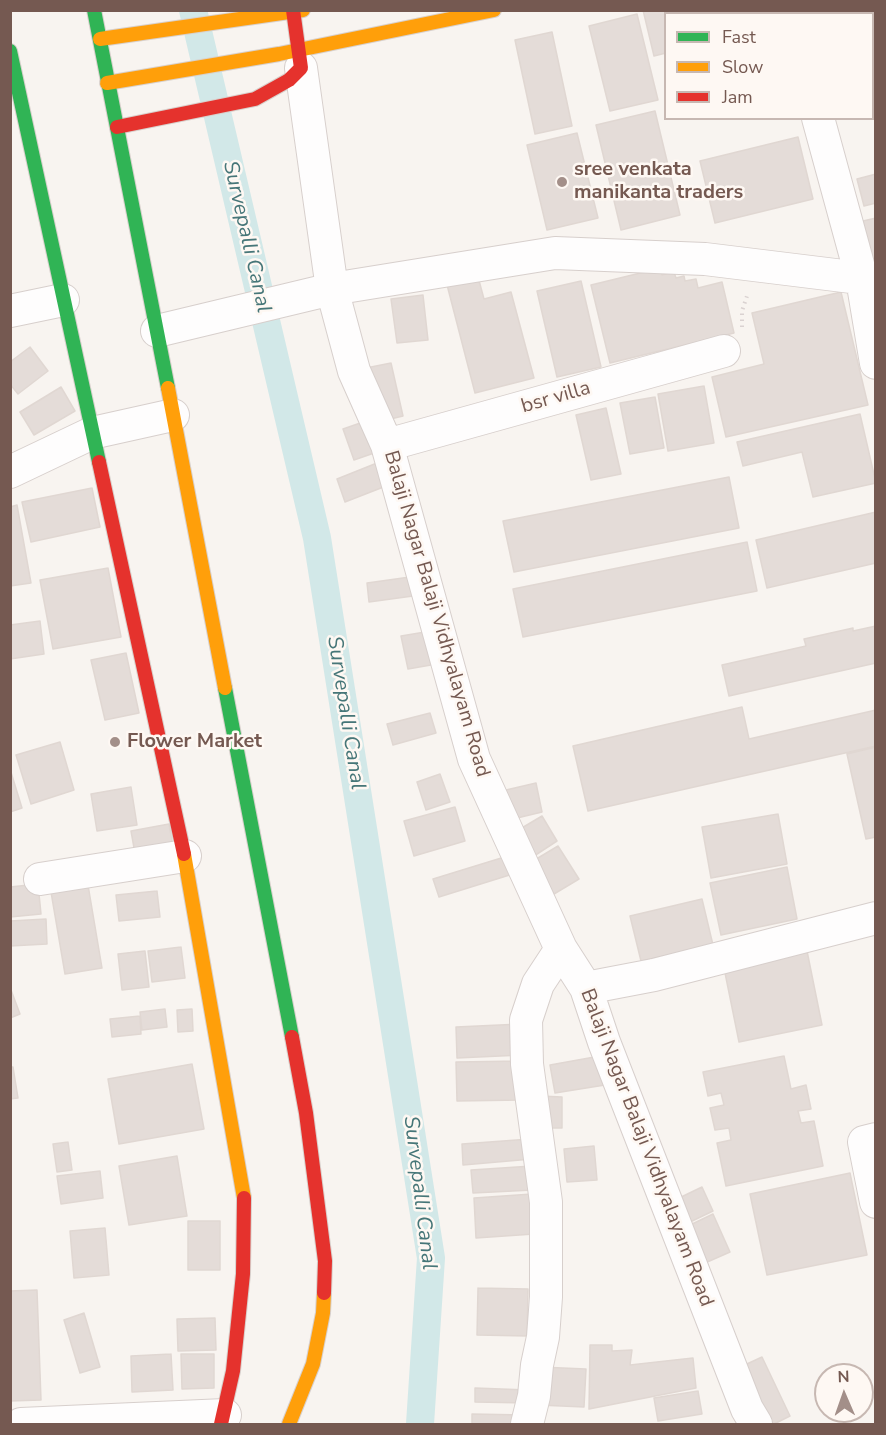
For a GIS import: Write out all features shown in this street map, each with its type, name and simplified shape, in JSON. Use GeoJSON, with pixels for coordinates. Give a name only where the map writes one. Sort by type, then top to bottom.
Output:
{"type":"FeatureCollection","features":[{"type":"Feature","properties":{"kind":"main road"},"geometry":{"type":"LineString","coordinates":[[107,83],[256,58],[300,59],[494,10]]}},
{"type":"Feature","properties":{"kind":"main road"},"geometry":{"type":"LineString","coordinates":[[100,39],[296,11]]}},
{"type":"Feature","properties":{"kind":"main road","name":"Balaji Nagar Balaji Vidhyalayam Road"},"geometry":{"type":"LineString","coordinates":[[296,11],[300,59]]}},
{"type":"Feature","properties":{"kind":"main road"},"geometry":{"type":"LineString","coordinates":[[98,12],[107,83],[157,331],[306,1113],[325,1261],[323,1313],[313,1364],[289,1425]]}},
{"type":"Feature","properties":{"kind":"main road"},"geometry":{"type":"LineString","coordinates":[[117,127],[255,99],[289,80],[300,59]]}},
{"type":"Feature","properties":{"kind":"main road"},"geometry":{"type":"LineString","coordinates":[[12,64],[185,856],[244,1193],[243,1274],[233,1371],[223,1420]]}},
{"type":"Feature","properties":{"kind":"street","name":"Balaji Nagar Balaji Vidhyalayam Road"},"geometry":{"type":"LineString","coordinates":[[300,59],[332,289],[354,372],[387,445],[474,759],[561,949],[586,987],[604,1042],[747,1409],[756,1425]]}},
{"type":"Feature","properties":{"kind":"street"},"geometry":{"type":"LineString","coordinates":[[819,120],[869,280],[876,363]]}},
{"type":"Feature","properties":{"kind":"street"},"geometry":{"type":"LineString","coordinates":[[157,331],[332,289],[555,253],[705,259],[869,280]]}},
{"type":"Feature","properties":{"kind":"street"},"geometry":{"type":"LineString","coordinates":[[10,311],[63,300]]}},
{"type":"Feature","properties":{"kind":"street","name":"bsr villa"},"geometry":{"type":"LineString","coordinates":[[387,445],[724,351]]}},
{"type":"Feature","properties":{"kind":"street"},"geometry":{"type":"LineString","coordinates":[[10,472],[92,433],[173,415]]}},
{"type":"Feature","properties":{"kind":"street"},"geometry":{"type":"LineString","coordinates":[[40,879],[185,856]]}},
{"type":"Feature","properties":{"kind":"street"},"geometry":{"type":"LineString","coordinates":[[586,987],[654,975],[876,918]]}},
{"type":"Feature","properties":{"kind":"street"},"geometry":{"type":"LineString","coordinates":[[527,1425],[543,1337],[546,1297],[546,1214],[541,1159],[527,1064],[526,1020],[538,984],[561,949]]}},
{"type":"Feature","properties":{"kind":"street"},"geometry":{"type":"LineString","coordinates":[[876,1139],[864,1142],[876,1202]]}},
{"type":"Feature","properties":{"kind":"street"},"geometry":{"type":"LineString","coordinates":[[21,1425],[223,1420]]}},
{"type":"Feature","properties":{"kind":"path"},"geometry":{"type":"LineString","coordinates":[[724,351],[741,334],[742,311],[747,296],[774,282],[790,270]]}},
{"type":"Feature","properties":{"kind":"building"},"geometry":{"type":"Polygon","coordinates":[[[643,10],[764,10],[764,12],[664,12],[664,54],[654,56],[643,10]]]}},
{"type":"Feature","properties":{"kind":"building"},"geometry":{"type":"Polygon","coordinates":[[[811,10],[858,10],[858,12],[811,12],[811,10]]]}},
{"type":"Feature","properties":{"kind":"building"},"geometry":{"type":"Polygon","coordinates":[[[867,10],[876,10],[875,46],[874,12],[867,12],[867,10]]]}},
{"type":"Feature","properties":{"kind":"building"},"geometry":{"type":"Polygon","coordinates":[[[637,14],[658,100],[610,111],[589,26],[637,14]]]}},
{"type":"Feature","properties":{"kind":"building"},"geometry":{"type":"Polygon","coordinates":[[[552,32],[572,126],[535,134],[515,40],[552,32]]]}},
{"type":"Feature","properties":{"kind":"building"},"geometry":{"type":"Polygon","coordinates":[[[874,51],[876,51],[876,87],[874,87],[874,51]]]}},
{"type":"Feature","properties":{"kind":"building"},"geometry":{"type":"Polygon","coordinates":[[[655,111],[680,215],[621,230],[596,125],[655,111]]]}},
{"type":"Feature","properties":{"kind":"building","name":"sree venkata manikanta traders"},"geometry":{"type":"Polygon","coordinates":[[[577,133],[598,218],[547,230],[527,145],[577,133]]]}},
{"type":"Feature","properties":{"kind":"building"},"geometry":{"type":"Polygon","coordinates":[[[798,137],[813,199],[715,223],[700,161],[798,137]]]}},
{"type":"Feature","properties":{"kind":"building"},"geometry":{"type":"Polygon","coordinates":[[[876,174],[876,203],[864,206],[857,179],[876,174]]]}},
{"type":"Feature","properties":{"kind":"building"},"geometry":{"type":"Polygon","coordinates":[[[876,218],[876,261],[873,261],[863,221],[876,218]]]}},
{"type":"Feature","properties":{"kind":"building"},"geometry":{"type":"Polygon","coordinates":[[[661,268],[662,275],[674,272],[676,278],[684,276],[685,281],[696,279],[698,288],[722,282],[734,333],[610,363],[591,285],[661,268]]]}},
{"type":"Feature","properties":{"kind":"building"},"geometry":{"type":"Polygon","coordinates":[[[477,273],[484,299],[511,292],[534,378],[475,393],[446,281],[477,273]]]}},
{"type":"Feature","properties":{"kind":"building"},"geometry":{"type":"Polygon","coordinates":[[[581,281],[601,367],[557,377],[537,291],[581,281]]]}},
{"type":"Feature","properties":{"kind":"building"},"geometry":{"type":"Polygon","coordinates":[[[841,292],[868,405],[726,437],[712,377],[764,364],[752,313],[841,292]]]}},
{"type":"Feature","properties":{"kind":"building"},"geometry":{"type":"Polygon","coordinates":[[[423,295],[428,340],[397,343],[391,299],[423,295]]]}},
{"type":"Feature","properties":{"kind":"building"},"geometry":{"type":"Polygon","coordinates":[[[30,347],[48,371],[18,394],[10,384],[10,362],[30,347]]]}},
{"type":"Feature","properties":{"kind":"building"},"geometry":{"type":"Polygon","coordinates":[[[391,363],[403,416],[378,422],[366,368],[391,363]]]}},
{"type":"Feature","properties":{"kind":"building"},"geometry":{"type":"Polygon","coordinates":[[[704,386],[714,443],[668,451],[658,394],[704,386]]]}},
{"type":"Feature","properties":{"kind":"building"},"geometry":{"type":"Polygon","coordinates":[[[61,387],[75,411],[34,435],[20,412],[61,387]]]}},
{"type":"Feature","properties":{"kind":"building"},"geometry":{"type":"Polygon","coordinates":[[[655,397],[664,448],[630,454],[620,403],[655,397]]]}},
{"type":"Feature","properties":{"kind":"building"},"geometry":{"type":"Polygon","coordinates":[[[606,408],[621,474],[591,480],[576,415],[606,408]]]}},
{"type":"Feature","properties":{"kind":"building"},"geometry":{"type":"Polygon","coordinates":[[[860,414],[876,483],[813,497],[802,452],[743,466],[737,442],[860,414]]]}},
{"type":"Feature","properties":{"kind":"building"},"geometry":{"type":"Polygon","coordinates":[[[366,421],[377,452],[354,460],[343,429],[366,421]]]}},
{"type":"Feature","properties":{"kind":"building"},"geometry":{"type":"Polygon","coordinates":[[[377,463],[386,486],[345,502],[337,479],[377,463]]]}},
{"type":"Feature","properties":{"kind":"building"},"geometry":{"type":"Polygon","coordinates":[[[729,477],[739,528],[514,572],[503,521],[729,477]]]}},
{"type":"Feature","properties":{"kind":"building"},"geometry":{"type":"Polygon","coordinates":[[[92,488],[100,527],[31,542],[22,502],[92,488]]]}},
{"type":"Feature","properties":{"kind":"building"},"geometry":{"type":"Polygon","coordinates":[[[17,505],[31,583],[10,586],[10,507],[17,505]]]}},
{"type":"Feature","properties":{"kind":"building"},"geometry":{"type":"Polygon","coordinates":[[[876,512],[876,563],[767,588],[756,540],[876,512]]]}},
{"type":"Feature","properties":{"kind":"building"},"geometry":{"type":"Polygon","coordinates":[[[747,542],[757,591],[523,637],[513,589],[747,542]]]}},
{"type":"Feature","properties":{"kind":"building"},"geometry":{"type":"Polygon","coordinates":[[[108,568],[121,637],[53,649],[40,580],[108,568]]]}},
{"type":"Feature","properties":{"kind":"building"},"geometry":{"type":"Polygon","coordinates":[[[410,577],[413,596],[369,602],[367,583],[410,577]]]}},
{"type":"Feature","properties":{"kind":"building"},"geometry":{"type":"Polygon","coordinates":[[[40,621],[44,654],[10,659],[10,625],[40,621]]]}},
{"type":"Feature","properties":{"kind":"building"},"geometry":{"type":"Polygon","coordinates":[[[876,626],[876,663],[729,696],[722,665],[806,646],[804,639],[853,628],[853,631],[876,626]]]}},
{"type":"Feature","properties":{"kind":"building"},"geometry":{"type":"Polygon","coordinates":[[[425,632],[431,665],[408,669],[401,636],[425,632]]]}},
{"type":"Feature","properties":{"kind":"building"},"geometry":{"type":"Polygon","coordinates":[[[126,653],[139,713],[105,720],[91,660],[126,653]]]}},
{"type":"Feature","properties":{"kind":"building"},"geometry":{"type":"Polygon","coordinates":[[[742,707],[749,739],[876,710],[876,746],[588,811],[573,746],[742,707]]]}},
{"type":"Feature","properties":{"kind":"building"},"geometry":{"type":"Polygon","coordinates":[[[430,713],[436,733],[393,745],[387,724],[430,713]]]}},
{"type":"Feature","properties":{"kind":"building"},"geometry":{"type":"Polygon","coordinates":[[[60,742],[74,790],[31,804],[16,755],[60,742]]]}},
{"type":"Feature","properties":{"kind":"building"},"geometry":{"type":"Polygon","coordinates":[[[876,747],[876,837],[866,839],[847,754],[876,747]]]}},
{"type":"Feature","properties":{"kind":"building"},"geometry":{"type":"Polygon","coordinates":[[[10,769],[22,808],[10,812],[10,769]]]}},
{"type":"Feature","properties":{"kind":"building"},"geometry":{"type":"Polygon","coordinates":[[[440,774],[450,802],[426,810],[417,782],[440,774]]]}},
{"type":"Feature","properties":{"kind":"building"},"geometry":{"type":"Polygon","coordinates":[[[536,783],[542,812],[513,819],[506,790],[536,783]]]}},
{"type":"Feature","properties":{"kind":"building"},"geometry":{"type":"Polygon","coordinates":[[[131,787],[137,825],[97,831],[91,794],[131,787]]]}},
{"type":"Feature","properties":{"kind":"building"},"geometry":{"type":"Polygon","coordinates":[[[455,807],[465,841],[414,856],[404,821],[455,807]]]}},
{"type":"Feature","properties":{"kind":"building"},"geometry":{"type":"Polygon","coordinates":[[[778,814],[787,864],[711,878],[702,827],[778,814]]]}},
{"type":"Feature","properties":{"kind":"building"},"geometry":{"type":"Polygon","coordinates":[[[542,816],[557,841],[531,858],[515,832],[542,816]]]}},
{"type":"Feature","properties":{"kind":"building"},"geometry":{"type":"Polygon","coordinates":[[[169,824],[174,853],[136,859],[131,831],[169,824]]]}},
{"type":"Feature","properties":{"kind":"building"},"geometry":{"type":"Polygon","coordinates":[[[558,846],[579,879],[554,894],[533,861],[558,846]]]}},
{"type":"Feature","properties":{"kind":"building"},"geometry":{"type":"Polygon","coordinates":[[[511,855],[516,873],[439,897],[433,879],[511,855]]]}},
{"type":"Feature","properties":{"kind":"building"},"geometry":{"type":"Polygon","coordinates":[[[787,867],[797,919],[721,935],[710,883],[787,867]]]}},
{"type":"Feature","properties":{"kind":"building"},"geometry":{"type":"Polygon","coordinates":[[[38,884],[41,914],[10,917],[10,887],[38,884]]]}},
{"type":"Feature","properties":{"kind":"building"},"geometry":{"type":"Polygon","coordinates":[[[88,885],[102,968],[65,974],[51,892],[88,885]]]}},
{"type":"Feature","properties":{"kind":"building"},"geometry":{"type":"Polygon","coordinates":[[[157,891],[160,917],[119,921],[116,895],[157,891]]]}},
{"type":"Feature","properties":{"kind":"building"},"geometry":{"type":"Polygon","coordinates":[[[702,899],[713,945],[641,961],[630,916],[702,899]]]}},
{"type":"Feature","properties":{"kind":"building"},"geometry":{"type":"Polygon","coordinates":[[[46,919],[47,944],[10,946],[10,921],[46,919]]]}},
{"type":"Feature","properties":{"kind":"building"},"geometry":{"type":"Polygon","coordinates":[[[806,946],[822,1025],[739,1042],[723,963],[806,946]]]}},
{"type":"Feature","properties":{"kind":"building"},"geometry":{"type":"Polygon","coordinates":[[[181,947],[185,978],[152,982],[148,951],[181,947]]]}},
{"type":"Feature","properties":{"kind":"building"},"geometry":{"type":"Polygon","coordinates":[[[145,951],[149,987],[122,990],[118,954],[145,951]]]}},
{"type":"Feature","properties":{"kind":"building"},"geometry":{"type":"Polygon","coordinates":[[[10,991],[20,1014],[10,1018],[10,991]]]}},
{"type":"Feature","properties":{"kind":"building"},"geometry":{"type":"Polygon","coordinates":[[[165,1009],[167,1027],[142,1030],[140,1012],[165,1009]]]}},
{"type":"Feature","properties":{"kind":"building"},"geometry":{"type":"Polygon","coordinates":[[[192,1009],[193,1031],[178,1032],[177,1010],[192,1009]]]}},
{"type":"Feature","properties":{"kind":"building"},"geometry":{"type":"Polygon","coordinates":[[[140,1016],[141,1034],[112,1037],[110,1019],[140,1016]]]}},
{"type":"Feature","properties":{"kind":"building"},"geometry":{"type":"Polygon","coordinates":[[[521,1024],[522,1055],[457,1058],[456,1027],[521,1024]]]}},
{"type":"Feature","properties":{"kind":"building"},"geometry":{"type":"Polygon","coordinates":[[[600,1056],[605,1085],[555,1093],[550,1065],[600,1056]]]}},
{"type":"Feature","properties":{"kind":"building"},"geometry":{"type":"Polygon","coordinates":[[[784,1056],[791,1089],[806,1085],[811,1109],[798,1111],[801,1123],[814,1121],[823,1166],[726,1186],[717,1143],[731,1140],[729,1128],[715,1130],[710,1108],[724,1105],[721,1093],[708,1096],[703,1072],[784,1056]]]}},
{"type":"Feature","properties":{"kind":"building"},"geometry":{"type":"Polygon","coordinates":[[[521,1061],[522,1100],[457,1101],[456,1062],[521,1061]]]}},
{"type":"Feature","properties":{"kind":"building"},"geometry":{"type":"Polygon","coordinates":[[[192,1064],[204,1129],[119,1144],[108,1079],[192,1064]]]}},
{"type":"Feature","properties":{"kind":"building"},"geometry":{"type":"Polygon","coordinates":[[[10,1067],[13,1067],[18,1098],[10,1099],[10,1067]]]}},
{"type":"Feature","properties":{"kind":"building"},"geometry":{"type":"Polygon","coordinates":[[[540,1096],[562,1097],[562,1128],[539,1128],[540,1096]]]}},
{"type":"Feature","properties":{"kind":"building"},"geometry":{"type":"Polygon","coordinates":[[[530,1139],[532,1159],[463,1165],[462,1144],[530,1139]]]}},
{"type":"Feature","properties":{"kind":"building"},"geometry":{"type":"Polygon","coordinates":[[[68,1142],[72,1170],[57,1172],[53,1144],[68,1142]]]}},
{"type":"Feature","properties":{"kind":"building"},"geometry":{"type":"Polygon","coordinates":[[[594,1146],[597,1180],[567,1182],[564,1149],[594,1146]]]}},
{"type":"Feature","properties":{"kind":"building"},"geometry":{"type":"Polygon","coordinates":[[[177,1156],[187,1216],[129,1225],[119,1166],[177,1156]]]}},
{"type":"Feature","properties":{"kind":"building"},"geometry":{"type":"Polygon","coordinates":[[[532,1166],[533,1190],[473,1193],[471,1170],[532,1166]]]}},
{"type":"Feature","properties":{"kind":"building"},"geometry":{"type":"Polygon","coordinates":[[[100,1171],[103,1198],[61,1204],[57,1176],[100,1171]]]}},
{"type":"Feature","properties":{"kind":"building"},"geometry":{"type":"Polygon","coordinates":[[[850,1173],[867,1255],[767,1275],[750,1194],[850,1173]]]}},
{"type":"Feature","properties":{"kind":"building"},"geometry":{"type":"Polygon","coordinates":[[[702,1187],[713,1211],[688,1223],[677,1199],[702,1187]]]}},
{"type":"Feature","properties":{"kind":"building"},"geometry":{"type":"Polygon","coordinates":[[[532,1194],[534,1234],[476,1238],[474,1198],[532,1194]]]}},
{"type":"Feature","properties":{"kind":"building"},"geometry":{"type":"Polygon","coordinates":[[[713,1214],[730,1252],[705,1263],[688,1226],[713,1214]]]}},
{"type":"Feature","properties":{"kind":"building"},"geometry":{"type":"Polygon","coordinates":[[[188,1221],[220,1221],[220,1270],[188,1270],[188,1221]]]}},
{"type":"Feature","properties":{"kind":"building"},"geometry":{"type":"Polygon","coordinates":[[[105,1228],[109,1275],[74,1278],[70,1231],[105,1228]]]}},
{"type":"Feature","properties":{"kind":"building"},"geometry":{"type":"Polygon","coordinates":[[[478,1288],[528,1289],[527,1336],[477,1335],[478,1288]]]}},
{"type":"Feature","properties":{"kind":"building"},"geometry":{"type":"Polygon","coordinates":[[[37,1290],[41,1400],[10,1401],[10,1291],[37,1290]]]}},
{"type":"Feature","properties":{"kind":"building"},"geometry":{"type":"Polygon","coordinates":[[[84,1313],[100,1367],[80,1373],[64,1320],[84,1313]]]}},
{"type":"Feature","properties":{"kind":"building"},"geometry":{"type":"Polygon","coordinates":[[[215,1318],[216,1350],[178,1351],[177,1319],[215,1318]]]}},
{"type":"Feature","properties":{"kind":"building"},"geometry":{"type":"Polygon","coordinates":[[[590,1345],[612,1345],[612,1351],[632,1350],[630,1365],[693,1358],[696,1388],[589,1409],[590,1345]]]}},
{"type":"Feature","properties":{"kind":"building"},"geometry":{"type":"Polygon","coordinates":[[[171,1354],[173,1390],[132,1392],[131,1356],[171,1354]]]}},
{"type":"Feature","properties":{"kind":"building"},"geometry":{"type":"Polygon","coordinates":[[[181,1354],[214,1354],[214,1388],[182,1389],[181,1354]]]}},
{"type":"Feature","properties":{"kind":"building"},"geometry":{"type":"Polygon","coordinates":[[[762,1357],[790,1416],[774,1424],[762,1424],[736,1369],[762,1357]]]}},
{"type":"Feature","properties":{"kind":"building"},"geometry":{"type":"Polygon","coordinates":[[[540,1367],[586,1369],[584,1407],[538,1405],[540,1367]]]}},
{"type":"Feature","properties":{"kind":"building"},"geometry":{"type":"Polygon","coordinates":[[[475,1388],[528,1390],[528,1403],[475,1402],[475,1388]]]}},
{"type":"Feature","properties":{"kind":"building"},"geometry":{"type":"Polygon","coordinates":[[[698,1391],[702,1414],[658,1421],[654,1398],[698,1391]]]}},
{"type":"Feature","properties":{"kind":"building"},"geometry":{"type":"Polygon","coordinates":[[[472,1414],[525,1415],[525,1424],[472,1424],[472,1414]]]}},
{"type":"Feature","properties":{"kind":"waterway","name":"Survepalli Canal"},"geometry":{"type":"LineString","coordinates":[[193,10],[317,538],[431,1258],[420,1424]]}},
{"type":"Feature","properties":{"kind":"traffic: fast"},"geometry":{"type":"LineString","coordinates":[[94,10],[168,388]]}},
{"type":"Feature","properties":{"kind":"traffic: fast"},"geometry":{"type":"LineString","coordinates":[[10,51],[99,462]]}},
{"type":"Feature","properties":{"kind":"traffic: fast"},"geometry":{"type":"LineString","coordinates":[[225,688],[292,1037]]}},
{"type":"Feature","properties":{"kind":"traffic: slow"},"geometry":{"type":"LineString","coordinates":[[100,39],[303,10]]}},
{"type":"Feature","properties":{"kind":"traffic: slow"},"geometry":{"type":"LineString","coordinates":[[107,83],[279,54],[494,10]]}},
{"type":"Feature","properties":{"kind":"traffic: slow"},"geometry":{"type":"LineString","coordinates":[[168,388],[225,688]]}},
{"type":"Feature","properties":{"kind":"traffic: slow"},"geometry":{"type":"LineString","coordinates":[[184,854],[244,1198]]}},
{"type":"Feature","properties":{"kind":"traffic: slow"},"geometry":{"type":"LineString","coordinates":[[289,1424],[313,1364],[323,1313],[324,1293]]}},
{"type":"Feature","properties":{"kind":"traffic: jam"},"geometry":{"type":"LineString","coordinates":[[117,127],[255,99],[289,80],[301,68],[293,10]]}},
{"type":"Feature","properties":{"kind":"traffic: jam"},"geometry":{"type":"LineString","coordinates":[[99,462],[184,854]]}},
{"type":"Feature","properties":{"kind":"traffic: jam"},"geometry":{"type":"LineString","coordinates":[[292,1037],[306,1113],[325,1261],[324,1293]]}},
{"type":"Feature","properties":{"kind":"traffic: jam"},"geometry":{"type":"LineString","coordinates":[[221,1424],[233,1371],[243,1274],[244,1198]]}},
{"type":"Feature","properties":{"kind":"place","name":"sree venkata manikanta traders"},"geometry":{"type":"Point","coordinates":[562,182]}},
{"type":"Feature","properties":{"kind":"place","name":"Flower Market"},"geometry":{"type":"Point","coordinates":[115,742]}}]}
